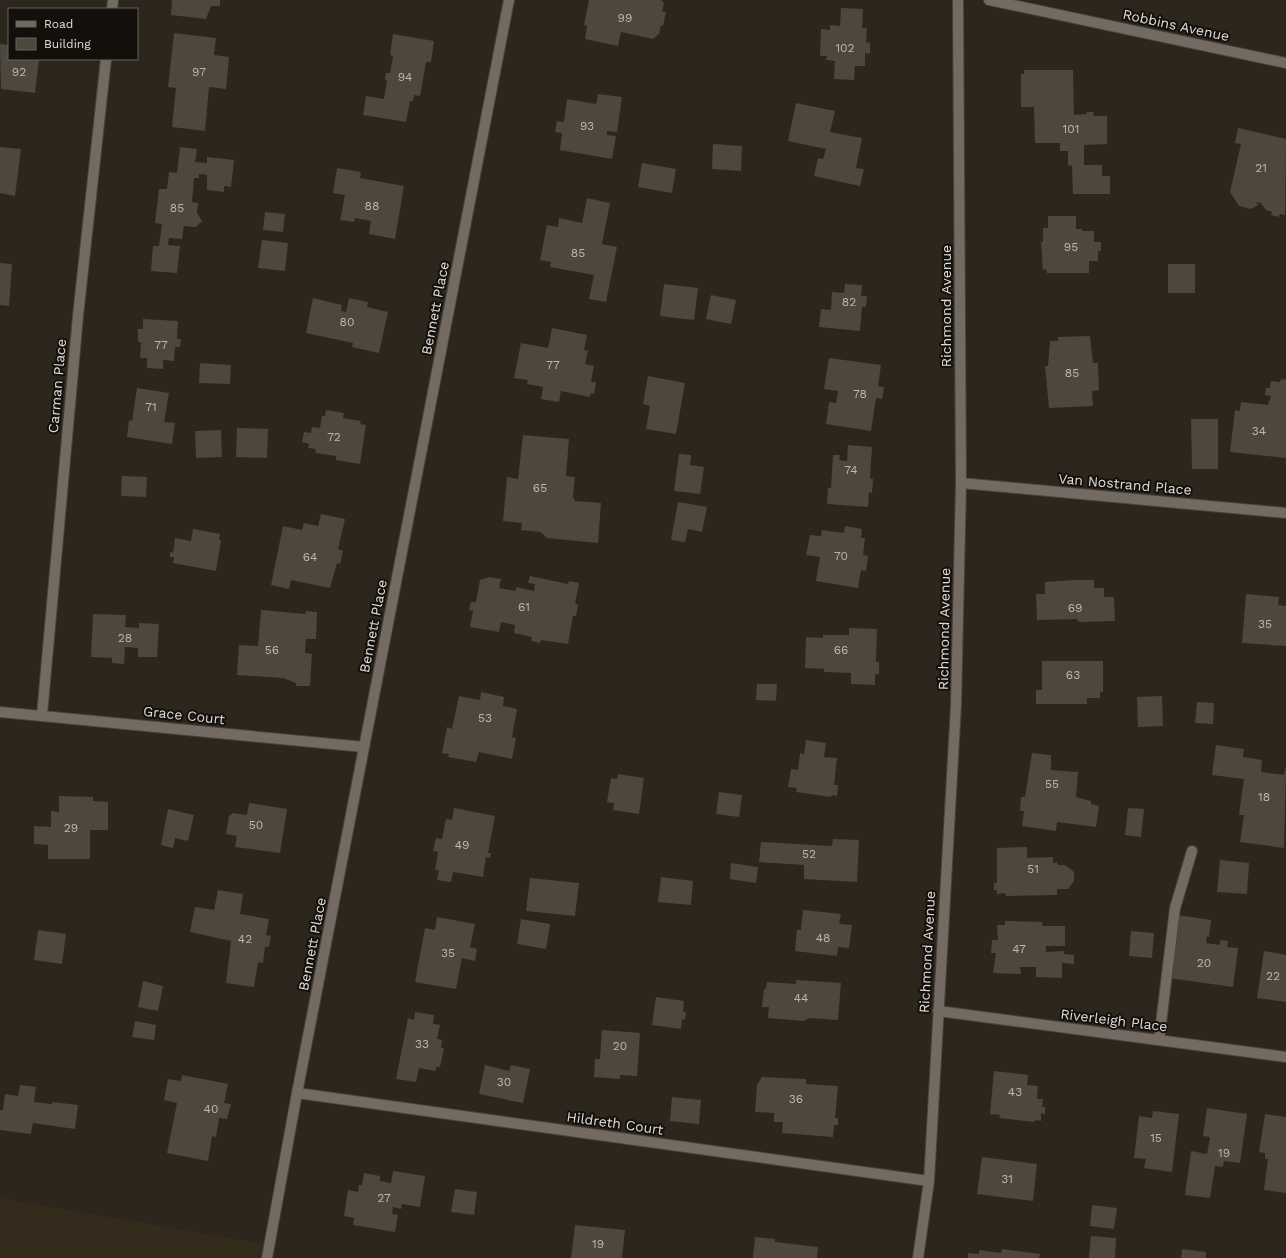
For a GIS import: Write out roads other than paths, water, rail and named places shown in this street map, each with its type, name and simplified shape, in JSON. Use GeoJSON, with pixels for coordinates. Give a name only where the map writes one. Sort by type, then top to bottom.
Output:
{"type":"FeatureCollection","features":[{"type":"Feature","properties":{"kind":"street","name":"Bennett Place"},"geometry":{"type":"LineString","coordinates":[[267,1258],[297,1093],[508,0]]}},
{"type":"Feature","properties":{"kind":"street","name":"Richmond Avenue"},"geometry":{"type":"LineString","coordinates":[[918,1258],[929,1181],[956,705],[961,483],[958,0]]}},
{"type":"Feature","properties":{"kind":"street","name":"Robbins Avenue"},"geometry":{"type":"LineString","coordinates":[[989,0],[1286,62]]}},
{"type":"Feature","properties":{"kind":"street","name":"Carman Place"},"geometry":{"type":"LineString","coordinates":[[42,715],[78,316],[106,60]]}},
{"type":"Feature","properties":{"kind":"street","name":"Van Nostrand Place"},"geometry":{"type":"LineString","coordinates":[[961,483],[1286,513]]}},
{"type":"Feature","properties":{"kind":"street","name":"Grace Court"},"geometry":{"type":"LineString","coordinates":[[0,712],[364,747]]}},
{"type":"Feature","properties":{"kind":"street"},"geometry":{"type":"LineString","coordinates":[[1159,1040],[1175,908],[1192,851]]}},
{"type":"Feature","properties":{"kind":"street","name":"Riverleigh Place"},"geometry":{"type":"LineString","coordinates":[[938,1011],[1286,1057]]}},
{"type":"Feature","properties":{"kind":"street","name":"Hildreth Court"},"geometry":{"type":"LineString","coordinates":[[297,1093],[929,1181]]}}]}
